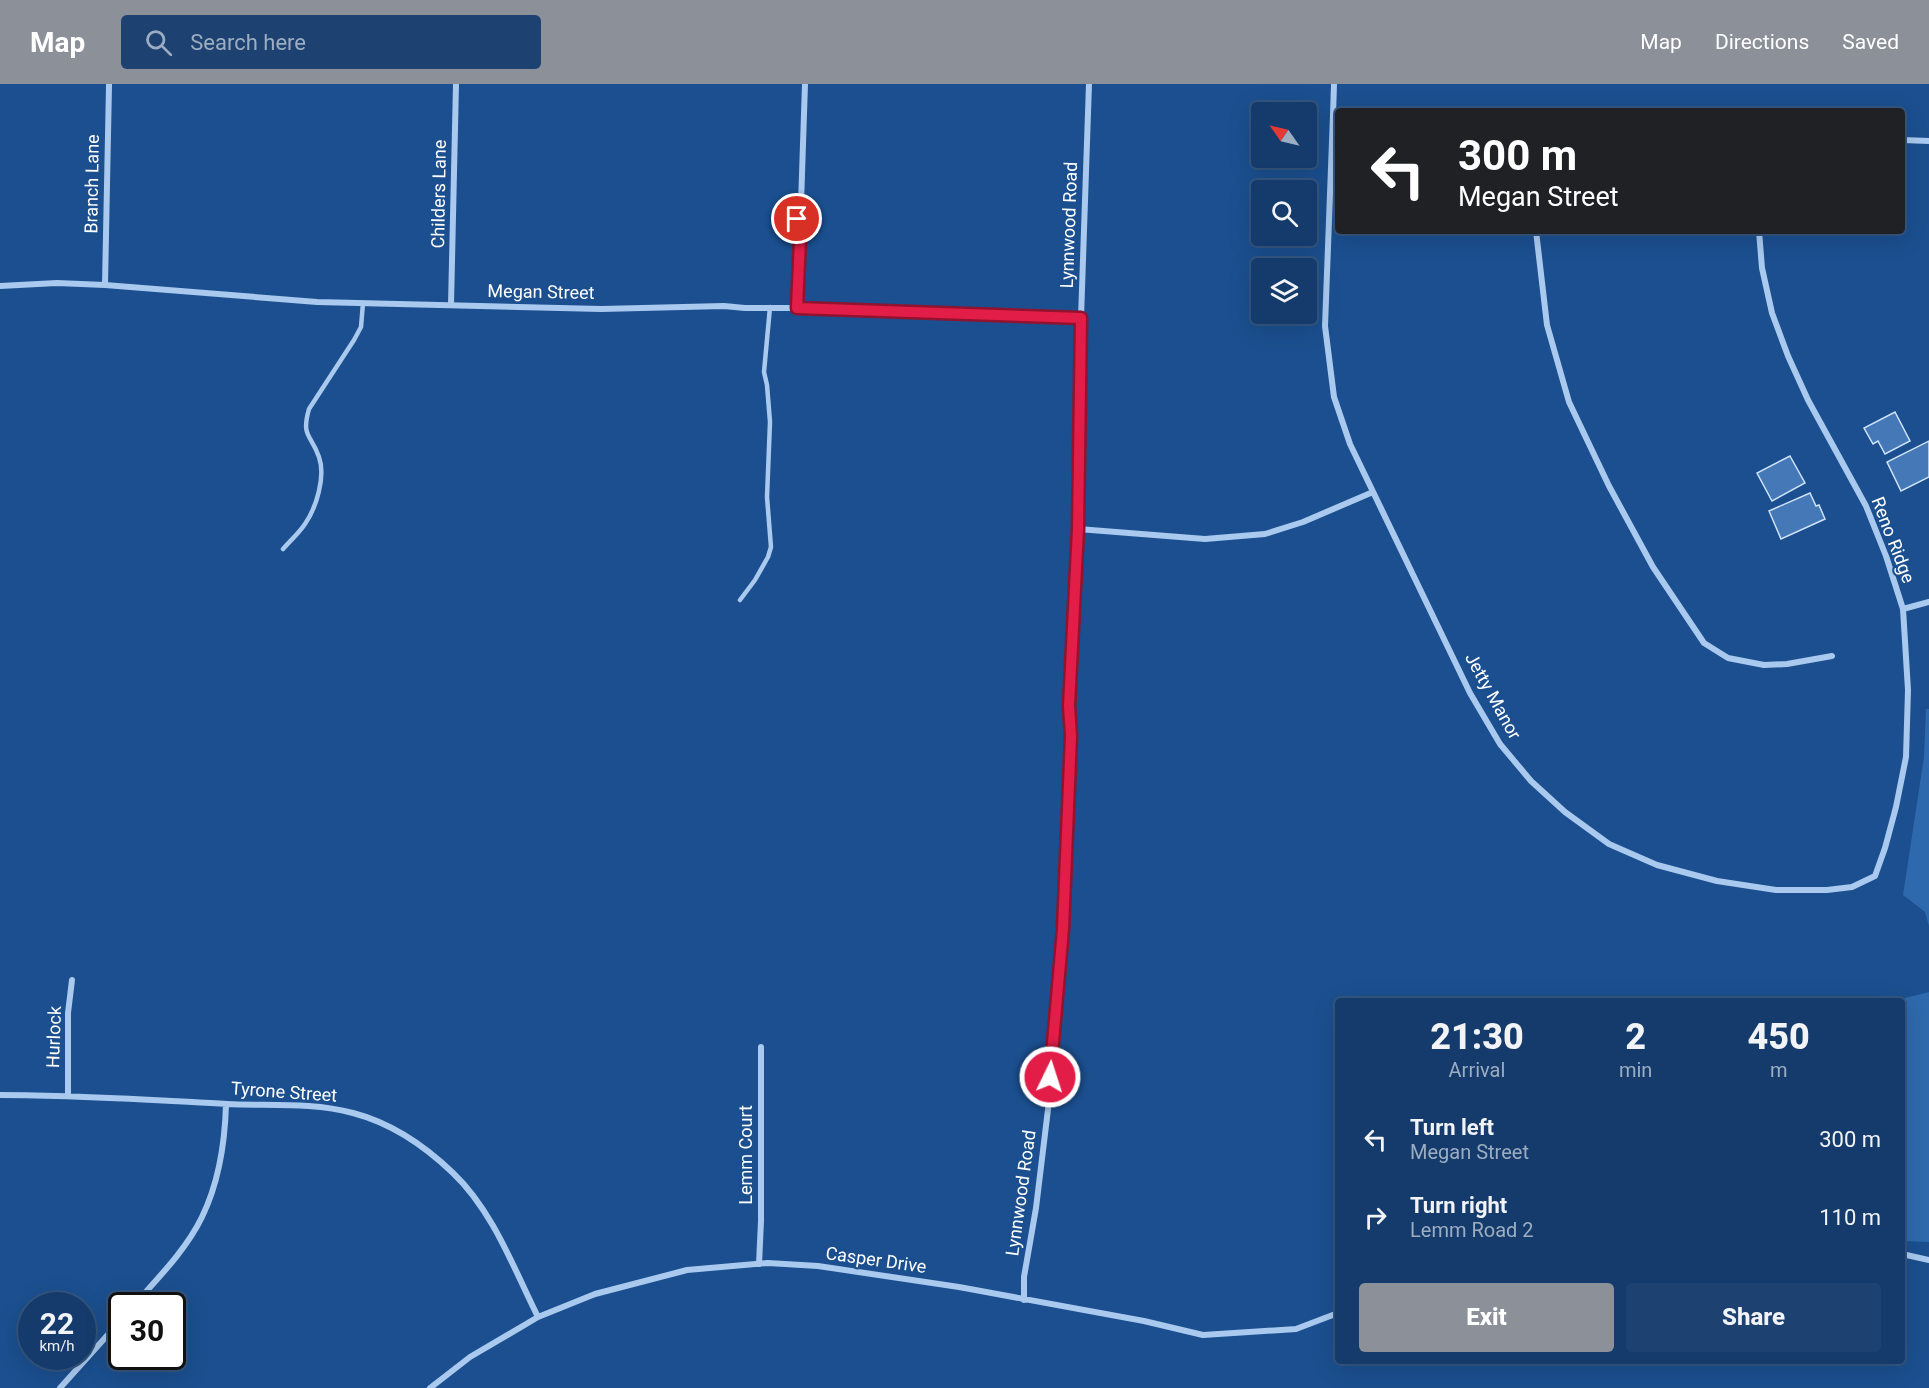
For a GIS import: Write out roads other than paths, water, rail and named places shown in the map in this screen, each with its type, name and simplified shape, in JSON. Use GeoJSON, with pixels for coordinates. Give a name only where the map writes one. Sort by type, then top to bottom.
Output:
{"type":"FeatureCollection","features":[{"type":"Feature","properties":{"kind":"street","name":"Childers Lane"},"geometry":{"type":"LineString","coordinates":[[451,305],[456,84]]}},
{"type":"Feature","properties":{"kind":"street"},"geometry":{"type":"LineString","coordinates":[[797,308],[800,239],[797,219],[801,204],[805,84]]}},
{"type":"Feature","properties":{"kind":"street","name":"Lynnwood Road"},"geometry":{"type":"LineString","coordinates":[[1024,1300],[1024,1277],[1050,1093],[1063,940],[1071,736],[1069,706],[1078,529],[1081,318],[1089,84]]}},
{"type":"Feature","properties":{"kind":"street","name":"Jetty Manor"},"geometry":{"type":"LineString","coordinates":[[1334,84],[1335,115],[1325,326],[1334,397],[1350,444],[1470,693],[1500,744],[1531,781],[1565,812],[1609,844],[1657,865],[1717,881],[1776,890],[1827,891],[1852,888],[1875,876]]}},
{"type":"Feature","properties":{"kind":"street","name":"Branch Lane"},"geometry":{"type":"LineString","coordinates":[[105,285],[109,85]]}},
{"type":"Feature","properties":{"kind":"street"},"geometry":{"type":"LineString","coordinates":[[1905,140],[1929,141]]}},
{"type":"Feature","properties":{"kind":"street"},"geometry":{"type":"LineString","coordinates":[[1536,234],[1547,325],[1569,402],[1608,486],[1653,567],[1704,643],[1728,658],[1764,665],[1787,664],[1832,656]]}},
{"type":"Feature","properties":{"kind":"street","name":"Reno Ridge"},"geometry":{"type":"LineString","coordinates":[[1759,234],[1762,268],[1772,313],[1788,356],[1808,400],[1866,506],[1886,556],[1903,609],[1908,690],[1906,757],[1896,807],[1875,876]]}},
{"type":"Feature","properties":{"kind":"street","name":"Megan Street"},"geometry":{"type":"LineString","coordinates":[[0,286],[57,283],[105,285],[317,302],[601,309],[724,306],[1081,318]]}},
{"type":"Feature","properties":{"kind":"street"},"geometry":{"type":"LineString","coordinates":[[1078,529],[1204,539],[1265,534],[1303,522],[1373,492]]}},
{"type":"Feature","properties":{"kind":"street"},"geometry":{"type":"LineString","coordinates":[[1903,609],[1929,602]]}},
{"type":"Feature","properties":{"kind":"street","name":"Hurlock"},"geometry":{"type":"LineString","coordinates":[[68,1095],[68,1013],[72,980]]}},
{"type":"Feature","properties":{"kind":"street","name":"Lemm Court"},"geometry":{"type":"LineString","coordinates":[[759,1264],[761,1047]]}},
{"type":"Feature","properties":{"kind":"street","name":"Tyrone Street"},"geometry":{"type":"LineString","coordinates":[[0,1095],[68,1095],[226,1104],[324,1106],[355,1113],[383,1123],[432,1153],[455,1175],[493,1227],[538,1317]]}},
{"type":"Feature","properties":{"kind":"street"},"geometry":{"type":"LineString","coordinates":[[145,1292],[186,1243],[202,1217],[214,1186],[225,1138],[226,1104]]}},
{"type":"Feature","properties":{"kind":"street"},"geometry":{"type":"LineString","coordinates":[[1905,1255],[1929,1260]]}},
{"type":"Feature","properties":{"kind":"street","name":"Casper Drive"},"geometry":{"type":"LineString","coordinates":[[430,1388],[470,1357],[538,1317],[595,1294],[687,1270],[759,1264],[818,1266],[959,1287],[1144,1321],[1203,1335],[1296,1329],[1335,1314]]}},
{"type":"Feature","properties":{"kind":"street"},"geometry":{"type":"LineString","coordinates":[[60,1388],[108,1335]]}},
{"type":"Feature","properties":{"kind":"lane"},"geometry":{"type":"LineString","coordinates":[[283,549],[304,526],[312,513],[320,484],[319,456],[306,432],[309,409],[361,327],[363,303]]}},
{"type":"Feature","properties":{"kind":"lane"},"geometry":{"type":"LineString","coordinates":[[740,600],[755,580],[771,547],[767,496],[770,422],[764,372],[770,307]]}}]}
